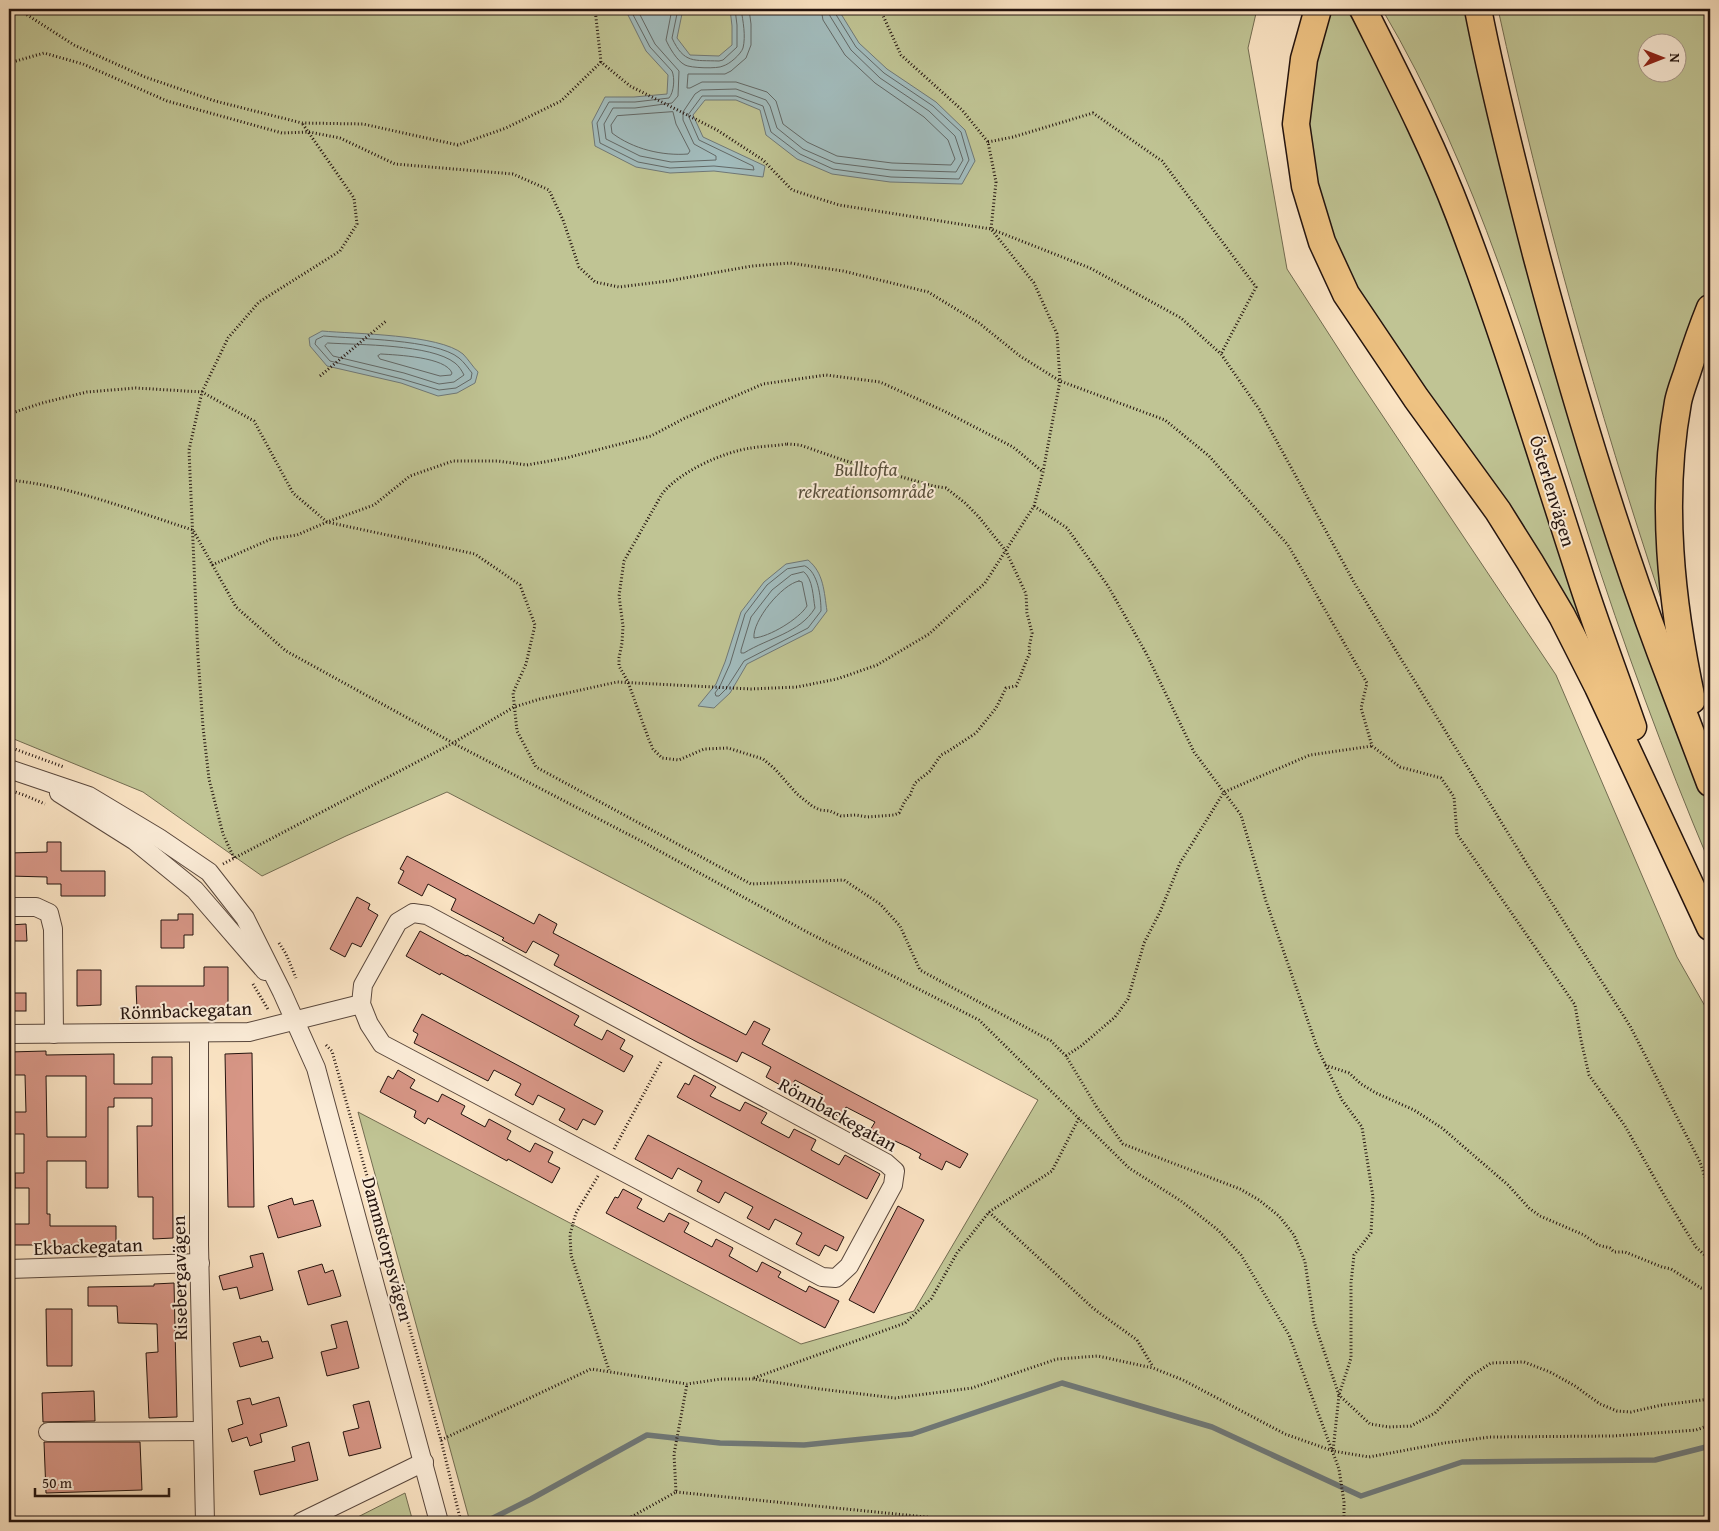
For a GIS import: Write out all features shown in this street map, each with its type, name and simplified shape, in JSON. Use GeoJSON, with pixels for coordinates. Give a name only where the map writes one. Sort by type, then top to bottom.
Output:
{"type":"FeatureCollection","features":[{"type":"Feature","properties":{"kind":"highway"},"geometry":{"type":"LineString","coordinates":[[1318,9],[1304,59],[1296,124],[1306,186],[1322,242],[1346,294],[1416,398],[1498,511],[1562,616],[1598,687],[1710,927]]}},
{"type":"Feature","properties":{"kind":"highway","name":"Österlenvägen"},"geometry":{"type":"LineString","coordinates":[[1363,9],[1430,146],[1458,214],[1535,431],[1576,565],[1640,744],[1710,915]]}},
{"type":"Feature","properties":{"kind":"highway"},"geometry":{"type":"LineString","coordinates":[[1478,9],[1490,70],[1551,310],[1586,432],[1660,652],[1710,783]]}},
{"type":"Feature","properties":{"kind":"highway"},"geometry":{"type":"LineString","coordinates":[[1710,308],[1678,400],[1670,457],[1669,530],[1680,646],[1710,771]]}},
{"type":"Feature","properties":{"kind":"street","name":"Dammstorpsvägen"},"geometry":{"type":"LineString","coordinates":[[9,769],[38,779],[135,841],[195,890],[282,992],[316,1068],[439,1522]]}},
{"type":"Feature","properties":{"kind":"street"},"geometry":{"type":"LineString","coordinates":[[9,907],[36,907],[49,913],[53,929],[54,1034]]}},
{"type":"Feature","properties":{"kind":"street","name":"Rönnbackegatan"},"geometry":{"type":"LineString","coordinates":[[413,913],[427,916],[670,1046],[886,1162],[895,1171],[893,1185],[849,1266],[836,1278],[822,1277],[382,1044],[369,1024],[361,1004],[363,985],[398,922],[413,913]]}},
{"type":"Feature","properties":{"kind":"street","name":"Rönnbackegatan"},"geometry":{"type":"LineString","coordinates":[[9,1034],[199,1034],[248,1032],[361,1004]]}},
{"type":"Feature","properties":{"kind":"street","name":"Risebergavägen"},"geometry":{"type":"LineString","coordinates":[[199,1034],[204,1522]]}},
{"type":"Feature","properties":{"kind":"street","name":"Ekbackegatan"},"geometry":{"type":"LineString","coordinates":[[9,1269],[200,1263]]}},
{"type":"Feature","properties":{"kind":"street"},"geometry":{"type":"LineString","coordinates":[[48,1432],[203,1431]]}},
{"type":"Feature","properties":{"kind":"street"},"geometry":{"type":"LineString","coordinates":[[301,1522],[424,1462]]}},
{"type":"Feature","properties":{"kind":"path"},"geometry":{"type":"LineString","coordinates":[[18,9],[74,45],[145,77],[215,102],[302,123],[363,124],[458,145],[506,128],[561,101],[600,62]]}},
{"type":"Feature","properties":{"kind":"path"},"geometry":{"type":"LineString","coordinates":[[595,9],[600,62],[630,86],[718,130],[763,160],[792,190],[839,205],[991,229],[1090,268],[1181,318],[1221,354],[1259,409],[1355,584],[1527,864],[1630,1026],[1700,1162],[1710,1192]]}},
{"type":"Feature","properties":{"kind":"path"},"geometry":{"type":"LineString","coordinates":[[302,123],[354,198],[357,224],[340,250],[259,302],[228,338],[202,392],[189,450],[203,727],[209,779],[223,834],[234,858],[453,743],[514,707],[540,698],[617,682],[751,689],[797,688],[837,679],[878,665],[929,634],[985,583],[1034,506],[1043,472],[1060,382],[1057,334],[1034,283],[991,229],[996,182],[988,142],[962,110],[902,55],[880,9]]}},
{"type":"Feature","properties":{"kind":"path"},"geometry":{"type":"LineString","coordinates":[[9,62],[44,53],[83,64],[167,102],[282,133],[309,132],[340,138],[394,164],[513,174],[549,190],[563,220],[578,267],[596,282],[619,287],[668,281],[752,266],[790,263],[843,271],[928,292],[979,323],[1020,356],[1060,382],[1165,420],[1209,456],[1288,545],[1367,683],[1361,708],[1372,746],[1400,767],[1441,778],[1454,797],[1457,834],[1575,1005],[1589,1075],[1625,1126],[1667,1200],[1696,1246],[1710,1260]]}},
{"type":"Feature","properties":{"kind":"path"},"geometry":{"type":"LineString","coordinates":[[988,142],[1013,137],[1093,113],[1162,161],[1256,286],[1221,354]]}},
{"type":"Feature","properties":{"kind":"path"},"geometry":{"type":"LineString","coordinates":[[320,376],[386,321]]}},
{"type":"Feature","properties":{"kind":"path"},"geometry":{"type":"LineString","coordinates":[[212,565],[271,539],[297,535],[374,505],[410,476],[453,462],[498,462],[527,465],[566,458],[651,436],[685,418],[763,384],[826,375],[880,382],[896,389],[944,411],[1013,447],[1043,472]]}},
{"type":"Feature","properties":{"kind":"path"},"geometry":{"type":"LineString","coordinates":[[9,414],[42,403],[87,392],[136,388],[202,392],[254,422],[293,493],[328,522],[475,554],[520,585],[535,625],[526,664],[513,693],[514,707],[517,731],[536,767],[751,884],[844,880],[880,904],[900,926],[920,970],[1051,1041],[1066,1056],[1096,1106],[1123,1144],[1240,1189],[1259,1200],[1279,1216],[1294,1235],[1305,1262],[1314,1322],[1339,1396],[1370,1424],[1410,1426],[1435,1413],[1471,1376],[1491,1363],[1524,1362],[1550,1372],[1575,1386],[1600,1404],[1616,1411],[1631,1412],[1662,1405],[1710,1399]]}},
{"type":"Feature","properties":{"kind":"path"},"geometry":{"type":"LineString","coordinates":[[787,444],[800,445],[843,460],[946,488],[978,516],[1006,550],[1026,594],[1027,613],[1032,633],[1028,648],[1030,653],[1016,686],[1006,688],[996,708],[976,733],[941,754],[930,771],[916,783],[899,813],[886,817],[835,815],[830,812],[824,812],[812,806],[797,794],[775,769],[763,759],[748,753],[728,748],[704,749],[680,760],[662,758],[653,749],[628,682],[619,666],[623,626],[619,596],[624,561],[654,505],[669,485],[715,459],[751,448],[787,444]]}},
{"type":"Feature","properties":{"kind":"path"},"geometry":{"type":"LineString","coordinates":[[9,480],[31,482],[88,496],[193,530],[236,607],[286,651],[453,743],[643,842],[807,932],[979,1020],[1129,1168],[1181,1201],[1218,1230],[1241,1256],[1289,1335],[1339,1469],[1344,1502],[1344,1522]]}},
{"type":"Feature","properties":{"kind":"path"},"geometry":{"type":"LineString","coordinates":[[1034,506],[1066,528],[1108,586],[1146,652],[1194,752],[1241,815],[1266,901],[1317,1047],[1342,1100],[1362,1127],[1372,1197],[1371,1233],[1354,1255],[1351,1283],[1351,1358],[1339,1396],[1333,1451]]}},
{"type":"Feature","properties":{"kind":"path"},"geometry":{"type":"LineString","coordinates":[[1066,1056],[1081,1046],[1115,1017],[1128,999],[1144,943],[1160,912],[1180,863],[1224,792],[1310,755],[1372,746]]}},
{"type":"Feature","properties":{"kind":"path"},"geometry":{"type":"LineString","coordinates":[[9,747],[71,771]]}},
{"type":"Feature","properties":{"kind":"path"},"geometry":{"type":"LineString","coordinates":[[9,790],[24,794],[47,805]]}},
{"type":"Feature","properties":{"kind":"path"},"geometry":{"type":"LineString","coordinates":[[223,864],[229,872]]}},
{"type":"Feature","properties":{"kind":"path"},"geometry":{"type":"LineString","coordinates":[[276,939],[286,954],[298,980]]}},
{"type":"Feature","properties":{"kind":"path"},"geometry":{"type":"LineString","coordinates":[[251,980],[276,1025]]}},
{"type":"Feature","properties":{"kind":"path"},"geometry":{"type":"LineString","coordinates":[[313,1016],[326,1046],[332,1051],[441,1440],[461,1522]]}},
{"type":"Feature","properties":{"kind":"path"},"geometry":{"type":"LineString","coordinates":[[608,1370],[571,1255],[570,1234],[576,1213],[606,1163],[670,1046]]}},
{"type":"Feature","properties":{"kind":"path"},"geometry":{"type":"LineString","coordinates":[[1325,1065],[1349,1073],[1361,1084],[1414,1110],[1442,1128],[1508,1185],[1529,1208],[1540,1216],[1610,1248],[1614,1252],[1625,1252],[1671,1269],[1701,1288],[1710,1289]]}},
{"type":"Feature","properties":{"kind":"path"},"geometry":{"type":"LineString","coordinates":[[753,1379],[905,1323],[931,1299],[957,1254],[989,1212],[1052,1171],[1079,1118]]}},
{"type":"Feature","properties":{"kind":"path"},"geometry":{"type":"LineString","coordinates":[[989,1212],[1094,1309],[1138,1340],[1153,1368]]}},
{"type":"Feature","properties":{"kind":"path"},"geometry":{"type":"LineString","coordinates":[[441,1440],[591,1369],[608,1370],[687,1384],[721,1379],[753,1379],[895,1398],[972,1388],[1057,1359],[1098,1356],[1153,1368],[1184,1380],[1285,1434],[1333,1451],[1369,1457],[1444,1443],[1490,1437],[1614,1436],[1696,1430],[1710,1425]]}},
{"type":"Feature","properties":{"kind":"path"},"geometry":{"type":"LineString","coordinates":[[676,1492],[674,1454],[687,1384]]}},
{"type":"Feature","properties":{"kind":"path"},"geometry":{"type":"LineString","coordinates":[[622,1522],[676,1492],[976,1522]]}},
{"type":"Feature","properties":{"kind":"green space","name":"Bulltofta rekreationsområde"},"geometry":{"type":"Polygon","coordinates":[[[9,9],[1257,9],[1248,48],[1287,269],[1356,376],[1556,675],[1677,957],[1710,1015],[1710,1522],[470,1522],[358,1112],[801,1344],[914,1311],[1038,1100],[447,792],[346,836],[262,876],[143,792],[9,737],[9,9]]]}},
{"type":"Feature","properties":{"kind":"green space"},"geometry":{"type":"Polygon","coordinates":[[[1329,9],[1346,9],[1373,51],[1445,199],[1594,644],[1587,647],[1404,366],[1344,265],[1317,196],[1307,119],[1321,30],[1329,9]]]}},
{"type":"Feature","properties":{"kind":"green space"},"geometry":{"type":"Polygon","coordinates":[[[1382,9],[1467,9],[1650,658],[1710,811],[1710,864],[1660,741],[1630,657],[1522,330],[1474,198],[1416,71],[1382,9]]]}},
{"type":"Feature","properties":{"kind":"green space"},"geometry":{"type":"Polygon","coordinates":[[[1498,9],[1710,9],[1710,285],[1692,329],[1666,601],[1662,602],[1615,455],[1572,307],[1533,159],[1498,9]]]}},
{"type":"Feature","properties":{"kind":"green space"},"geometry":{"type":"Polygon","coordinates":[[[405,1493],[413,1522],[348,1522],[405,1493]]]}},
{"type":"Feature","properties":{"kind":"water"},"geometry":{"type":"Polygon","coordinates":[[[625,9],[683,9],[677,38],[690,55],[719,56],[732,45],[730,9],[838,9],[859,43],[887,69],[936,102],[965,130],[975,161],[962,184],[890,182],[832,174],[797,159],[766,135],[760,110],[736,100],[705,100],[693,115],[703,137],[765,166],[763,177],[714,171],[670,173],[636,167],[595,146],[592,122],[605,97],[667,94],[668,75],[646,51],[625,9]]]}},
{"type":"Feature","properties":{"kind":"water"},"geometry":{"type":"Polygon","coordinates":[[[322,331],[396,336],[435,342],[451,347],[463,354],[478,372],[475,383],[457,393],[438,396],[401,383],[327,366],[310,346],[309,338],[322,331]]]}},
{"type":"Feature","properties":{"kind":"water"},"geometry":{"type":"Polygon","coordinates":[[[808,560],[820,577],[827,611],[812,631],[747,664],[730,693],[714,708],[698,706],[716,684],[741,612],[764,582],[786,564],[808,560]]]}},
{"type":"Feature","properties":{"kind":"building"},"geometry":{"type":"Polygon","coordinates":[[[47,842],[61,842],[61,871],[105,871],[105,896],[61,896],[61,884],[47,884],[47,877],[9,876],[9,853],[47,852],[47,842]]]}},
{"type":"Feature","properties":{"kind":"building"},"geometry":{"type":"Polygon","coordinates":[[[407,856],[534,924],[539,914],[557,924],[553,933],[746,1035],[754,1021],[770,1029],[762,1044],[968,1154],[960,1168],[946,1161],[942,1170],[919,1158],[921,1154],[908,1147],[895,1141],[893,1144],[869,1132],[875,1122],[846,1107],[841,1118],[818,1105],[823,1095],[795,1080],[789,1090],[766,1077],[771,1067],[742,1052],[737,1062],[554,965],[559,955],[533,941],[526,953],[502,940],[504,938],[451,910],[456,899],[428,884],[422,896],[398,883],[404,871],[400,869],[407,856]]]}},
{"type":"Feature","properties":{"kind":"building"},"geometry":{"type":"Polygon","coordinates":[[[357,897],[370,904],[368,909],[378,915],[361,947],[352,943],[345,957],[330,949],[357,897]]]}},
{"type":"Feature","properties":{"kind":"building"},"geometry":{"type":"Polygon","coordinates":[[[178,914],[193,914],[193,935],[184,935],[184,948],[161,948],[161,920],[178,920],[178,914]]]}},
{"type":"Feature","properties":{"kind":"building"},"geometry":{"type":"Polygon","coordinates":[[[26,924],[27,941],[9,941],[9,925],[26,924]]]}},
{"type":"Feature","properties":{"kind":"building"},"geometry":{"type":"Polygon","coordinates":[[[420,931],[579,1016],[574,1025],[598,1038],[602,1040],[607,1030],[625,1040],[620,1049],[633,1056],[624,1072],[406,956],[420,931]]]}},
{"type":"Feature","properties":{"kind":"building"},"geometry":{"type":"Polygon","coordinates":[[[204,967],[228,967],[228,1009],[137,1010],[136,986],[204,986],[204,967]]]}},
{"type":"Feature","properties":{"kind":"building"},"geometry":{"type":"Polygon","coordinates":[[[77,970],[101,970],[101,1005],[77,1006],[77,970]]]}},
{"type":"Feature","properties":{"kind":"building"},"geometry":{"type":"Polygon","coordinates":[[[9,993],[26,993],[26,1011],[9,1011],[9,993]]]}},
{"type":"Feature","properties":{"kind":"building"},"geometry":{"type":"Polygon","coordinates":[[[422,1014],[603,1111],[595,1125],[583,1119],[577,1130],[559,1120],[565,1109],[538,1095],[533,1105],[515,1095],[521,1084],[494,1070],[488,1081],[414,1043],[418,1034],[413,1031],[422,1014]]]}},
{"type":"Feature","properties":{"kind":"building"},"geometry":{"type":"Polygon","coordinates":[[[46,1051],[46,1055],[114,1054],[114,1084],[152,1084],[152,1057],[172,1057],[173,1238],[153,1239],[153,1197],[138,1197],[137,1126],[152,1126],[152,1098],[114,1098],[114,1107],[108,1107],[108,1188],[86,1188],[86,1161],[47,1161],[47,1214],[50,1214],[50,1226],[116,1226],[116,1245],[9,1245],[9,1224],[29,1224],[29,1188],[15,1188],[15,1173],[24,1173],[24,1134],[14,1134],[14,1112],[26,1112],[25,1075],[9,1075],[9,1052],[46,1051]],[[46,1076],[47,1137],[86,1137],[86,1076],[46,1076]]]}},
{"type":"Feature","properties":{"kind":"building"},"geometry":{"type":"Polygon","coordinates":[[[252,1053],[254,1207],[228,1207],[225,1054],[252,1053]]]}},
{"type":"Feature","properties":{"kind":"building"},"geometry":{"type":"Polygon","coordinates":[[[398,1070],[415,1080],[410,1088],[438,1102],[442,1094],[465,1106],[461,1114],[485,1127],[489,1119],[511,1131],[507,1139],[530,1152],[535,1143],[553,1152],[548,1162],[560,1168],[552,1183],[428,1118],[425,1124],[414,1117],[416,1111],[380,1092],[388,1076],[393,1079],[398,1070]]]}},
{"type":"Feature","properties":{"kind":"building"},"geometry":{"type":"Polygon","coordinates":[[[694,1075],[716,1087],[710,1096],[740,1111],[745,1102],[767,1113],[761,1123],[789,1138],[794,1129],[816,1140],[811,1150],[839,1165],[845,1155],[880,1174],[867,1199],[677,1097],[685,1083],[689,1085],[694,1075]]]}},
{"type":"Feature","properties":{"kind":"building"},"geometry":{"type":"Polygon","coordinates":[[[648,1135],[844,1237],[837,1251],[825,1245],[819,1256],[796,1244],[802,1233],[775,1219],[769,1230],[747,1218],[753,1207],[725,1192],[719,1203],[697,1191],[702,1181],[678,1168],[672,1179],[635,1159],[648,1135]]]}},
{"type":"Feature","properties":{"kind":"building"},"geometry":{"type":"Polygon","coordinates":[[[623,1189],[642,1199],[637,1208],[664,1222],[669,1213],[689,1223],[684,1232],[712,1247],[716,1239],[733,1248],[729,1256],[757,1272],[762,1262],[781,1272],[778,1277],[806,1292],[809,1286],[839,1301],[825,1328],[606,1213],[615,1197],[618,1198],[623,1189]]]}},
{"type":"Feature","properties":{"kind":"building"},"geometry":{"type":"Polygon","coordinates":[[[292,1198],[294,1205],[313,1200],[321,1226],[278,1238],[268,1206],[292,1198]]]}},
{"type":"Feature","properties":{"kind":"building"},"geometry":{"type":"Polygon","coordinates":[[[898,1206],[924,1220],[874,1313],[849,1300],[898,1206]]]}},
{"type":"Feature","properties":{"kind":"building"},"geometry":{"type":"Polygon","coordinates":[[[263,1253],[273,1290],[240,1299],[237,1287],[223,1290],[219,1276],[253,1267],[250,1256],[263,1253]]]}},
{"type":"Feature","properties":{"kind":"building"},"geometry":{"type":"Polygon","coordinates":[[[322,1264],[325,1273],[333,1270],[341,1296],[308,1305],[298,1271],[322,1264]]]}},
{"type":"Feature","properties":{"kind":"building"},"geometry":{"type":"Polygon","coordinates":[[[174,1283],[177,1417],[149,1418],[146,1353],[158,1352],[157,1324],[118,1323],[117,1306],[88,1306],[88,1287],[154,1286],[154,1284],[174,1283]]]}},
{"type":"Feature","properties":{"kind":"building"},"geometry":{"type":"Polygon","coordinates":[[[46,1309],[72,1309],[72,1366],[47,1366],[46,1309]]]}},
{"type":"Feature","properties":{"kind":"building"},"geometry":{"type":"Polygon","coordinates":[[[347,1321],[359,1368],[327,1376],[321,1352],[337,1348],[331,1325],[347,1321]]]}},
{"type":"Feature","properties":{"kind":"building"},"geometry":{"type":"Polygon","coordinates":[[[260,1336],[262,1342],[268,1341],[273,1358],[240,1367],[233,1343],[260,1336]]]}},
{"type":"Feature","properties":{"kind":"building"},"geometry":{"type":"Polygon","coordinates":[[[94,1391],[95,1421],[43,1422],[42,1393],[94,1391]]]}},
{"type":"Feature","properties":{"kind":"building"},"geometry":{"type":"Polygon","coordinates":[[[279,1397],[287,1426],[260,1434],[262,1442],[250,1446],[247,1437],[232,1442],[228,1429],[243,1424],[237,1401],[250,1398],[252,1405],[279,1397]]]}},
{"type":"Feature","properties":{"kind":"building"},"geometry":{"type":"Polygon","coordinates":[[[369,1401],[381,1448],[349,1456],[343,1432],[359,1428],[353,1405],[369,1401]]]}},
{"type":"Feature","properties":{"kind":"building"},"geometry":{"type":"Polygon","coordinates":[[[44,1442],[140,1442],[142,1490],[46,1493],[44,1442]]]}},
{"type":"Feature","properties":{"kind":"building"},"geometry":{"type":"Polygon","coordinates":[[[309,1442],[318,1480],[260,1495],[254,1471],[295,1461],[292,1447],[309,1442]]]}},
{"type":"Feature","properties":{"kind":"waterway"},"geometry":{"type":"LineString","coordinates":[[485,1522],[531,1499],[647,1435],[720,1443],[804,1445],[912,1434],[1062,1383],[1212,1427],[1361,1496],[1462,1462],[1655,1460],[1710,1446]]}}]}
